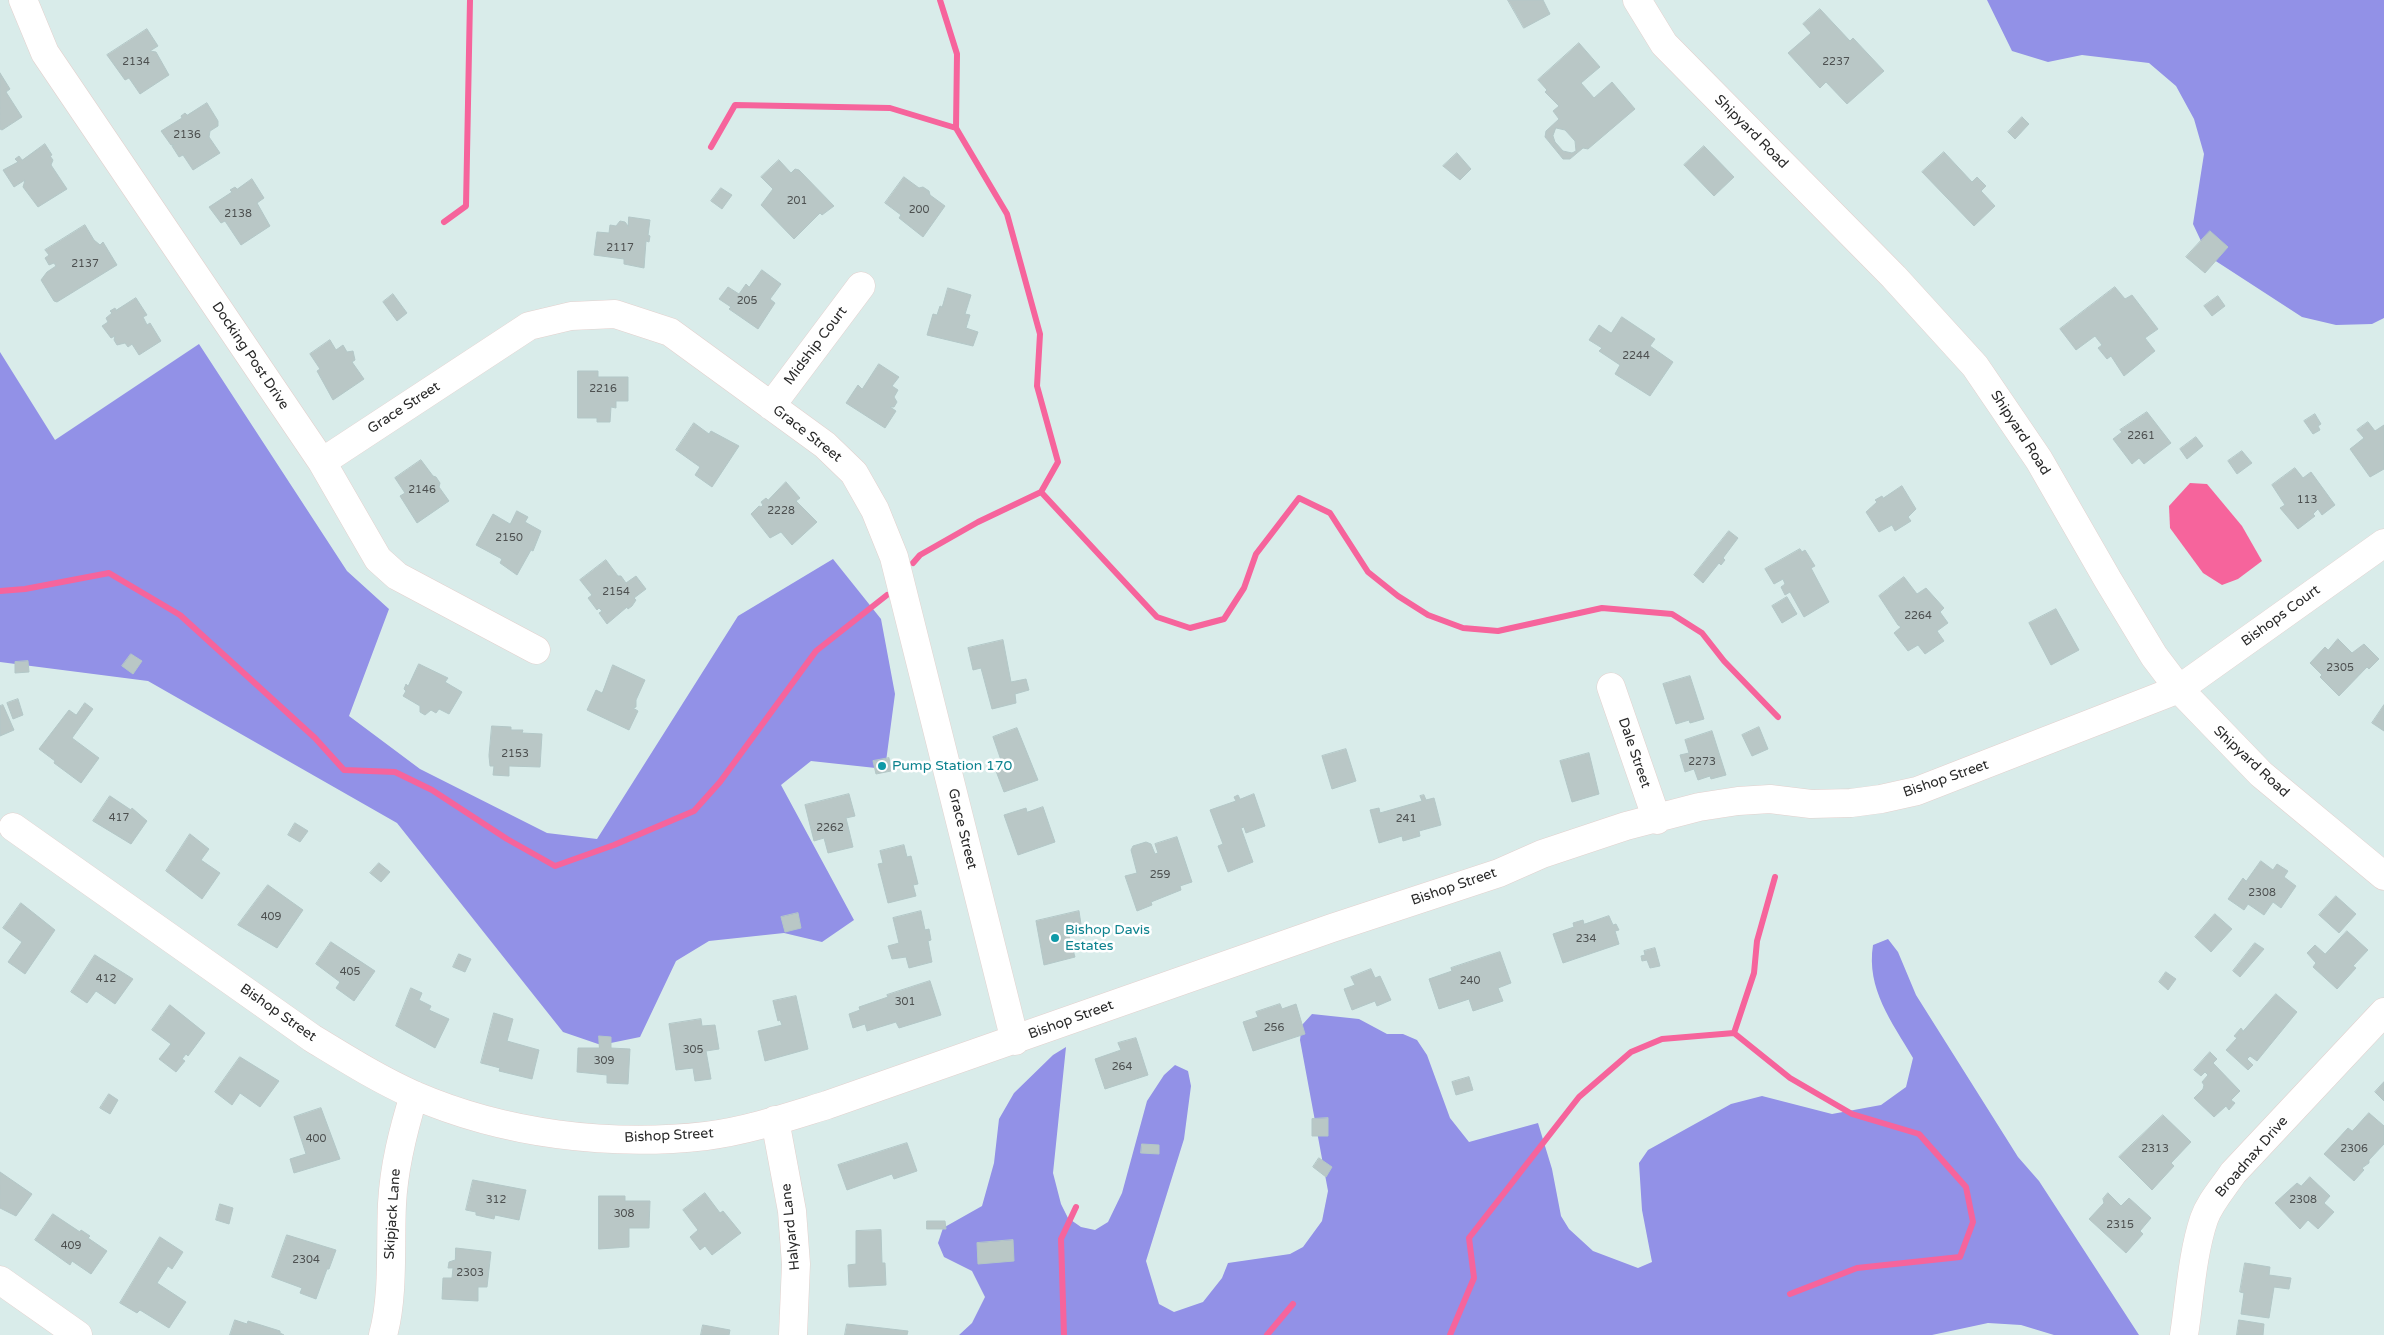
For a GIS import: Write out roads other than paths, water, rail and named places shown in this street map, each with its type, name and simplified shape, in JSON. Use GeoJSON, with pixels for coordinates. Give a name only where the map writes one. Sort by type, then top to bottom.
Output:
{"type":"FeatureCollection","features":[{"type":"Feature","properties":{"kind":"street","name":"Docking Post Drive"},"geometry":{"type":"LineString","coordinates":[[24,0],[45,53],[322,462],[378,559],[397,576],[536,650]]}},
{"type":"Feature","properties":{"kind":"street","name":"Shipyard Road"},"geometry":{"type":"LineString","coordinates":[[1637,0],[1664,44],[1894,277],[1974,366],[2039,460],[2154,656],[2179,690],[2261,774],[2384,876]]}},
{"type":"Feature","properties":{"kind":"street","name":"Midship Court"},"geometry":{"type":"LineString","coordinates":[[771,406],[861,286]]}},
{"type":"Feature","properties":{"kind":"street","name":"Grace Street"},"geometry":{"type":"LineString","coordinates":[[322,462],[529,326],[571,316],[615,314],[670,332],[826,445],[854,473],[875,510],[894,557],[1015,1041]]}},
{"type":"Feature","properties":{"kind":"street","name":"Bishops Court"},"geometry":{"type":"LineString","coordinates":[[2179,690],[2384,543]]}},
{"type":"Feature","properties":{"kind":"street","name":"Dale Street"},"geometry":{"type":"LineString","coordinates":[[1611,687],[1657,820]]}},
{"type":"Feature","properties":{"kind":"street","name":"Bishop Street"},"geometry":{"type":"LineString","coordinates":[[12,827],[312,1038],[352,1063],[414,1095],[459,1112],[514,1127],[602,1139],[708,1136],[827,1105],[1015,1041],[1136,996],[1499,872],[1565,846],[1698,807],[1738,800],[1770,799],[1811,804],[1851,803],[1917,791],[2179,690]]}},
{"type":"Feature","properties":{"kind":"street","name":"Broadnax Drive"},"geometry":{"type":"LineString","coordinates":[[2184,1335],[2198,1244],[2204,1219],[2213,1202],[2233,1173],[2384,1012]]}},
{"type":"Feature","properties":{"kind":"street","name":"Skipjack Lane"},"geometry":{"type":"LineString","coordinates":[[383,1335],[388,1301],[395,1172],[402,1136],[414,1095]]}},
{"type":"Feature","properties":{"kind":"street","name":"Halyard Lane"},"geometry":{"type":"LineString","coordinates":[[775,1120],[792,1211],[796,1264],[794,1335]]}},
{"type":"Feature","properties":{"kind":"street"},"geometry":{"type":"LineString","coordinates":[[0,1280],[78,1335]]}},
{"type":"Feature","properties":{"kind":"waterway"},"geometry":{"type":"LineString","coordinates":[[444,222],[466,206],[470,0]]}},
{"type":"Feature","properties":{"kind":"waterway"},"geometry":{"type":"LineString","coordinates":[[913,563],[920,555],[978,522],[1041,492],[1058,462],[1037,386],[1040,334],[1007,214],[956,128],[957,54],[940,0]]}},
{"type":"Feature","properties":{"kind":"waterway"},"geometry":{"type":"LineString","coordinates":[[711,147],[735,105],[890,108],[956,128]]}},
{"type":"Feature","properties":{"kind":"waterway"},"geometry":{"type":"LineString","coordinates":[[1041,492],[1157,617],[1190,628],[1224,619],[1244,588],[1256,554],[1299,498],[1330,513],[1368,572],[1398,596],[1428,615],[1463,628],[1498,631],[1602,608],[1672,614],[1702,633],[1724,661],[1778,717]]}},
{"type":"Feature","properties":{"kind":"waterway"},"geometry":{"type":"LineString","coordinates":[[0,591],[25,589],[109,573],[180,615],[315,738],[344,770],[395,772],[432,790],[507,839],[555,866],[614,845],[694,811],[720,782],[816,651],[887,595]]}},
{"type":"Feature","properties":{"kind":"waterway"},"geometry":{"type":"LineString","coordinates":[[1734,1033],[1754,973],[1757,941],[1775,877]]}},
{"type":"Feature","properties":{"kind":"waterway"},"geometry":{"type":"LineString","coordinates":[[1450,1335],[1474,1278],[1469,1238],[1579,1097],[1631,1052],[1662,1039],[1734,1033],[1790,1078],[1852,1114],[1919,1134],[1966,1187],[1973,1222],[1960,1257],[1857,1268],[1790,1294]]}},
{"type":"Feature","properties":{"kind":"waterway"},"geometry":{"type":"LineString","coordinates":[[1064,1335],[1061,1239],[1076,1207]]}},
{"type":"Feature","properties":{"kind":"waterway"},"geometry":{"type":"LineString","coordinates":[[1267,1335],[1293,1304]]}},
{"type":"Feature","properties":{"kind":"place","name":"Pump Station 170"},"geometry":{"type":"Point","coordinates":[882,766]}},
{"type":"Feature","properties":{"kind":"place","name":"Bishop Davis Estates"},"geometry":{"type":"Point","coordinates":[1055,938]}}]}
